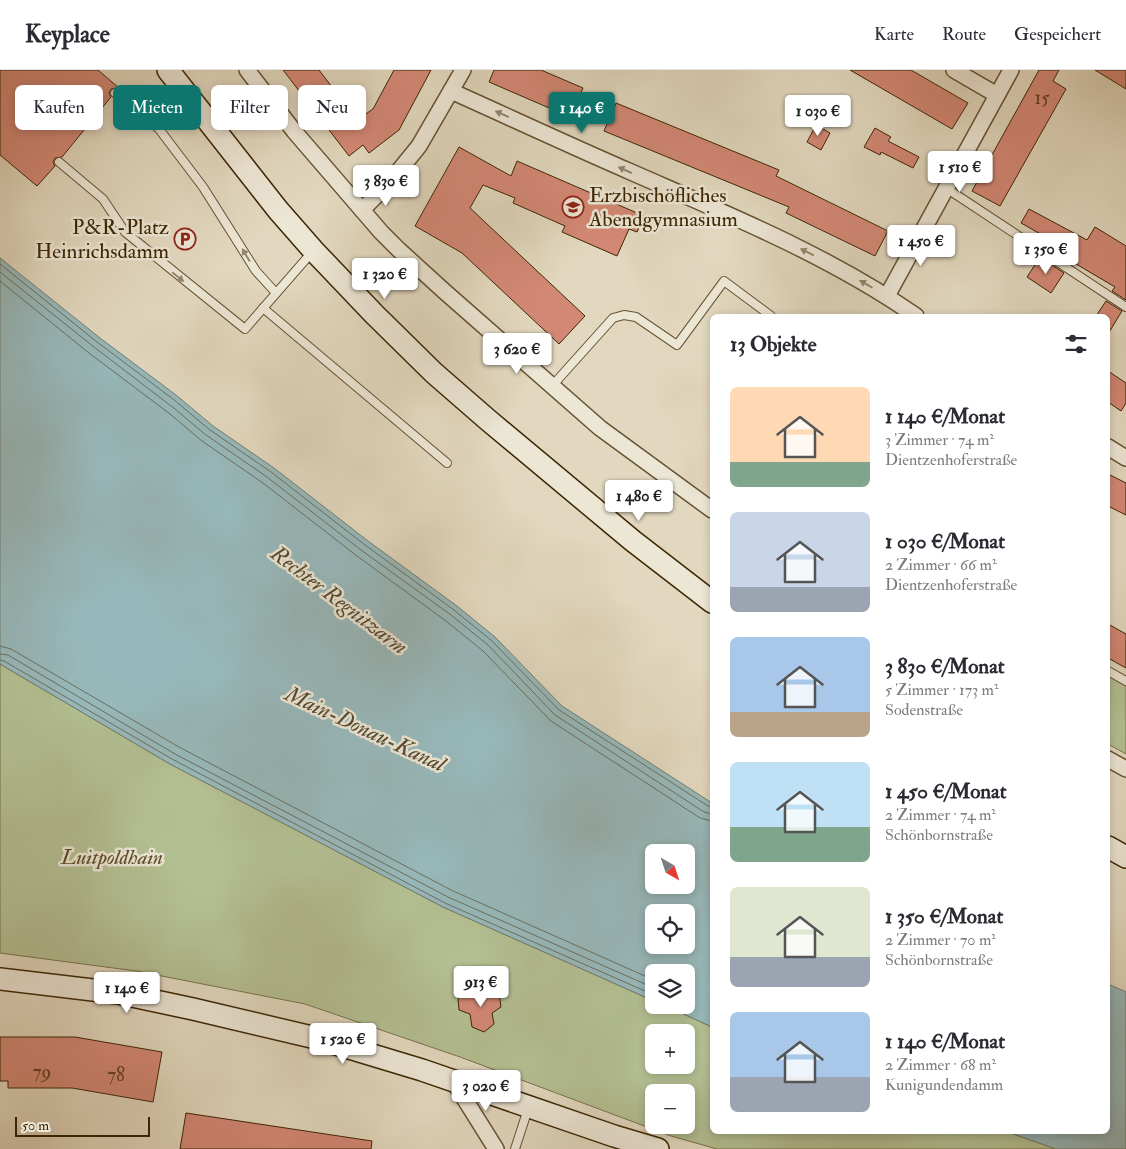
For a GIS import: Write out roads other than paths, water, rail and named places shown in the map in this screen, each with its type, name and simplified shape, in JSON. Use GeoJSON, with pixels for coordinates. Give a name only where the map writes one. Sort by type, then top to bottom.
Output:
{"type":"FeatureCollection","features":[{"type":"Feature","properties":{"kind":"street"},"geometry":{"type":"LineString","coordinates":[[247,70],[294,131],[381,232],[444,291],[600,428],[710,509]]}},
{"type":"Feature","properties":{"kind":"street"},"geometry":{"type":"LineString","coordinates":[[362,210],[389,183],[419,146],[462,70]]}},
{"type":"Feature","properties":{"kind":"street"},"geometry":{"type":"LineString","coordinates":[[954,70],[997,95]]}},
{"type":"Feature","properties":{"kind":"street"},"geometry":{"type":"LineString","coordinates":[[887,296],[1011,70]]}},
{"type":"Feature","properties":{"kind":"street"},"geometry":{"type":"LineString","coordinates":[[171,72],[278,210],[313,250],[440,379],[626,535],[710,600]]}},
{"type":"Feature","properties":{"kind":"street"},"geometry":{"type":"LineString","coordinates":[[451,91],[630,172],[724,212],[825,261],[887,296],[913,314]]}},
{"type":"Feature","properties":{"kind":"street"},"geometry":{"type":"LineString","coordinates":[[1110,760],[1126,769]]}},
{"type":"Feature","properties":{"kind":"street"},"geometry":{"type":"LineString","coordinates":[[1110,848],[1126,857]]}},
{"type":"Feature","properties":{"kind":"street"},"geometry":{"type":"LineString","coordinates":[[0,979],[118,993],[316,1038],[422,1070],[658,1149]]}},
{"type":"Feature","properties":{"kind":"street"},"geometry":{"type":"LineString","coordinates":[[454,1082],[496,1149]]}},
{"type":"Feature","properties":{"kind":"lane"},"geometry":{"type":"LineString","coordinates":[[160,130],[203,187],[256,271],[276,293]]}},
{"type":"Feature","properties":{"kind":"lane"},"geometry":{"type":"LineString","coordinates":[[58,162],[83,181],[103,200],[125,232],[245,329],[313,250]]}},
{"type":"Feature","properties":{"kind":"lane"},"geometry":{"type":"LineString","coordinates":[[946,188],[1126,307]]}},
{"type":"Feature","properties":{"kind":"lane"},"geometry":{"type":"LineString","coordinates":[[552,386],[613,318],[624,315],[636,318],[677,345],[724,281],[768,314]]}},
{"type":"Feature","properties":{"kind":"lane"},"geometry":{"type":"LineString","coordinates":[[263,308],[447,463]]}},
{"type":"Feature","properties":{"kind":"lane"},"geometry":{"type":"LineString","coordinates":[[1110,672],[1126,681]]}},
{"type":"Feature","properties":{"kind":"lane"},"geometry":{"type":"LineString","coordinates":[[515,1149],[529,1107]]}},
{"type":"Feature","properties":{"kind":"water"},"geometry":{"type":"Polygon","coordinates":[[[0,258],[213,426],[274,468],[368,541],[457,606],[495,637],[562,706],[710,802],[710,1026],[684,1014],[695,1014],[695,964],[645,964],[645,997],[443,907],[170,764],[0,664],[0,258]]]}},
{"type":"Feature","properties":{"kind":"water"},"geometry":{"type":"Polygon","coordinates":[[[1110,985],[1126,992],[1126,1149],[1056,1149],[1014,1134],[1110,1134],[1110,985]]]}},
{"type":"Feature","properties":{"kind":"place","name":"Erzbischöfliches Abendgymnasium"},"geometry":{"type":"Point","coordinates":[573,207]}},
{"type":"Feature","properties":{"kind":"place","name":"P&R-Platz Heinrichsdamm"},"geometry":{"type":"Point","coordinates":[185,239]}},
{"type":"Feature","properties":{"kind":"water label","name":"Rechter Regnitzarm"},"geometry":{"type":"Point","coordinates":[339,600]}},
{"type":"Feature","properties":{"kind":"water label","name":"Main-Donau-Kanal"},"geometry":{"type":"Point","coordinates":[365,729]}},
{"type":"Feature","properties":{"kind":"park label","name":"Luitpoldhain"},"geometry":{"type":"Point","coordinates":[112,857]}}]}
